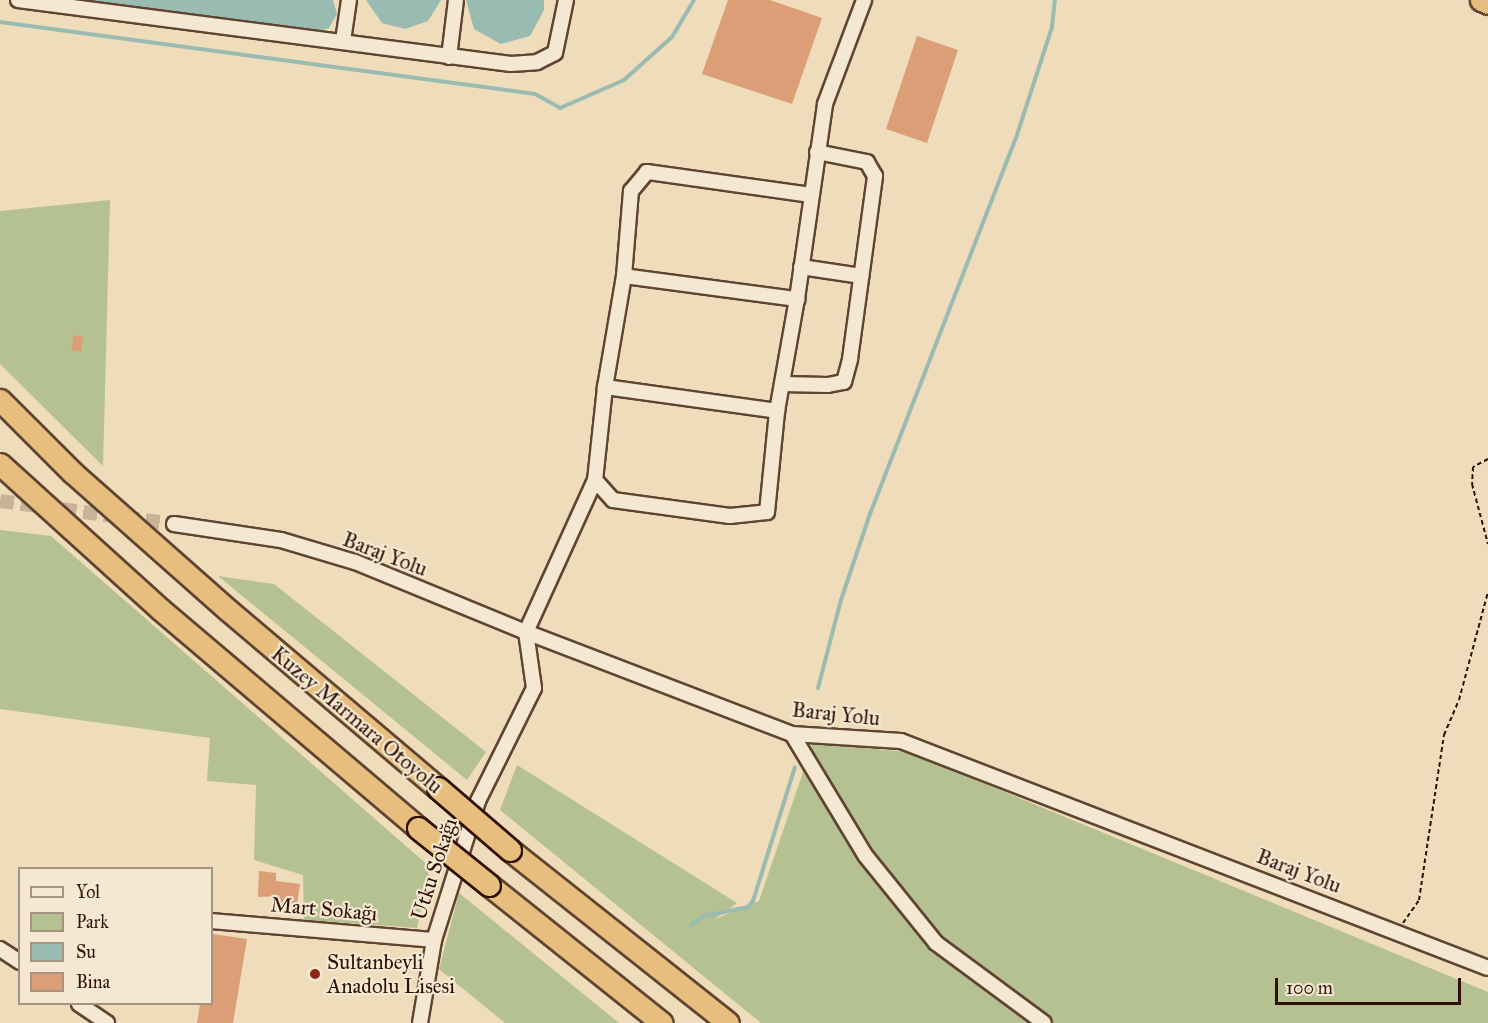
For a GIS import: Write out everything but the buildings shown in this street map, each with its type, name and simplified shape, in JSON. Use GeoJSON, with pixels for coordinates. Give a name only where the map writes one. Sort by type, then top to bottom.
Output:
{"type":"FeatureCollection","features":[{"type":"Feature","properties":{"kind":"highway"},"geometry":{"type":"LineString","coordinates":[[1481,0],[1488,3]]}},
{"type":"Feature","properties":{"kind":"highway","name":"Kuzey Marmara Otoyolu"},"geometry":{"type":"LineString","coordinates":[[0,400],[72,472],[228,610],[510,849],[728,1023]]}},
{"type":"Feature","properties":{"kind":"highway","name":"Kuzey Marmara Otoyolu"},"geometry":{"type":"LineString","coordinates":[[0,464],[160,609],[418,828],[662,1023]]}},
{"type":"Feature","properties":{"kind":"street"},"geometry":{"type":"LineString","coordinates":[[18,0],[273,36],[343,41],[511,64],[537,62],[555,53],[566,0]]}},
{"type":"Feature","properties":{"kind":"street"},"geometry":{"type":"LineString","coordinates":[[343,41],[349,0]]}},
{"type":"Feature","properties":{"kind":"street"},"geometry":{"type":"LineString","coordinates":[[449,57],[456,0]]}},
{"type":"Feature","properties":{"kind":"street"},"geometry":{"type":"LineString","coordinates":[[595,480],[613,500],[730,516],[767,512],[777,411],[825,104],[864,0]]}},
{"type":"Feature","properties":{"kind":"street"},"geometry":{"type":"LineString","coordinates":[[782,384],[828,386],[844,382],[861,276],[875,176],[867,162],[817,152]]}},
{"type":"Feature","properties":{"kind":"street"},"geometry":{"type":"LineString","coordinates":[[525,633],[595,480],[605,387],[624,276],[631,191],[647,172],[811,195]]}},
{"type":"Feature","properties":{"kind":"street"},"geometry":{"type":"LineString","coordinates":[[801,267],[861,276]]}},
{"type":"Feature","properties":{"kind":"street"},"geometry":{"type":"LineString","coordinates":[[624,276],[796,299]]}},
{"type":"Feature","properties":{"kind":"street"},"geometry":{"type":"LineString","coordinates":[[605,387],[777,411]]}},
{"type":"Feature","properties":{"kind":"street","name":"Baraj Yolu"},"geometry":{"type":"LineString","coordinates":[[174,524],[281,540],[355,562],[525,633],[792,734],[901,741],[1488,968]]}},
{"type":"Feature","properties":{"kind":"street","name":"Utku Sokağı"},"geometry":{"type":"LineString","coordinates":[[420,1023],[434,940],[478,801],[534,688],[525,633]]}},
{"type":"Feature","properties":{"kind":"street"},"geometry":{"type":"LineString","coordinates":[[792,734],[865,855],[936,942],[1044,1023]]}},
{"type":"Feature","properties":{"kind":"street","name":"Mart Sokağı"},"geometry":{"type":"LineString","coordinates":[[213,921],[434,940]]}},
{"type":"Feature","properties":{"kind":"street"},"geometry":{"type":"LineString","coordinates":[[0,948],[18,961]]}},
{"type":"Feature","properties":{"kind":"street"},"geometry":{"type":"LineString","coordinates":[[80,1005],[107,1023]]}},
{"type":"Feature","properties":{"kind":"path"},"geometry":{"type":"LineString","coordinates":[[1488,459],[1473,467],[1472,484],[1488,544]]}},
{"type":"Feature","properties":{"kind":"path"},"geometry":{"type":"LineString","coordinates":[[1398,932],[1419,900],[1434,785],[1444,735],[1459,700],[1488,592]]}},
{"type":"Feature","properties":{"kind":"green space"},"geometry":{"type":"Polygon","coordinates":[[[110,200],[103,466],[0,364],[0,211],[110,200]]]}},
{"type":"Feature","properties":{"kind":"green space"},"geometry":{"type":"Polygon","coordinates":[[[0,530],[51,536],[430,867],[417,928],[304,920],[303,875],[254,860],[256,785],[207,781],[210,738],[0,709],[0,530]]]}},
{"type":"Feature","properties":{"kind":"green space"},"geometry":{"type":"Polygon","coordinates":[[[218,576],[274,584],[486,752],[467,780],[218,576]]]}},
{"type":"Feature","properties":{"kind":"green space"},"geometry":{"type":"Polygon","coordinates":[[[813,743],[908,752],[1488,992],[1488,1023],[761,1023],[500,810],[517,765],[737,903],[715,919],[759,901],[813,743]]]}},
{"type":"Feature","properties":{"kind":"green space"},"geometry":{"type":"Polygon","coordinates":[[[459,893],[619,1023],[505,1023],[439,969],[459,893]]]}},
{"type":"Feature","properties":{"kind":"water"},"geometry":{"type":"Polygon","coordinates":[[[52,0],[333,0],[337,14],[329,28],[314,32],[52,0]]]}},
{"type":"Feature","properties":{"kind":"water"},"geometry":{"type":"Polygon","coordinates":[[[366,0],[441,0],[428,21],[405,29],[382,23],[366,0]]]}},
{"type":"Feature","properties":{"kind":"water"},"geometry":{"type":"Polygon","coordinates":[[[466,0],[544,0],[544,10],[530,36],[501,44],[474,29],[466,0]]]}},
{"type":"Feature","properties":{"kind":"waterway"},"geometry":{"type":"LineString","coordinates":[[0,22],[535,94],[560,108],[624,80],[672,37],[694,0]]}},
{"type":"Feature","properties":{"kind":"waterway"},"geometry":{"type":"LineString","coordinates":[[818,688],[841,600],[870,514],[1016,138],[1052,27],[1055,0]]}},
{"type":"Feature","properties":{"kind":"waterway"},"geometry":{"type":"LineString","coordinates":[[691,925],[704,916],[748,907],[753,901],[795,767]]}},
{"type":"Feature","properties":{"kind":"tunnel"},"geometry":{"type":"LineString","coordinates":[[0,501],[174,524]]}},
{"type":"Feature","properties":{"kind":"place","name":"Sultanbeyli Anadolu Lisesi"},"geometry":{"type":"Point","coordinates":[315,974]}}]}
